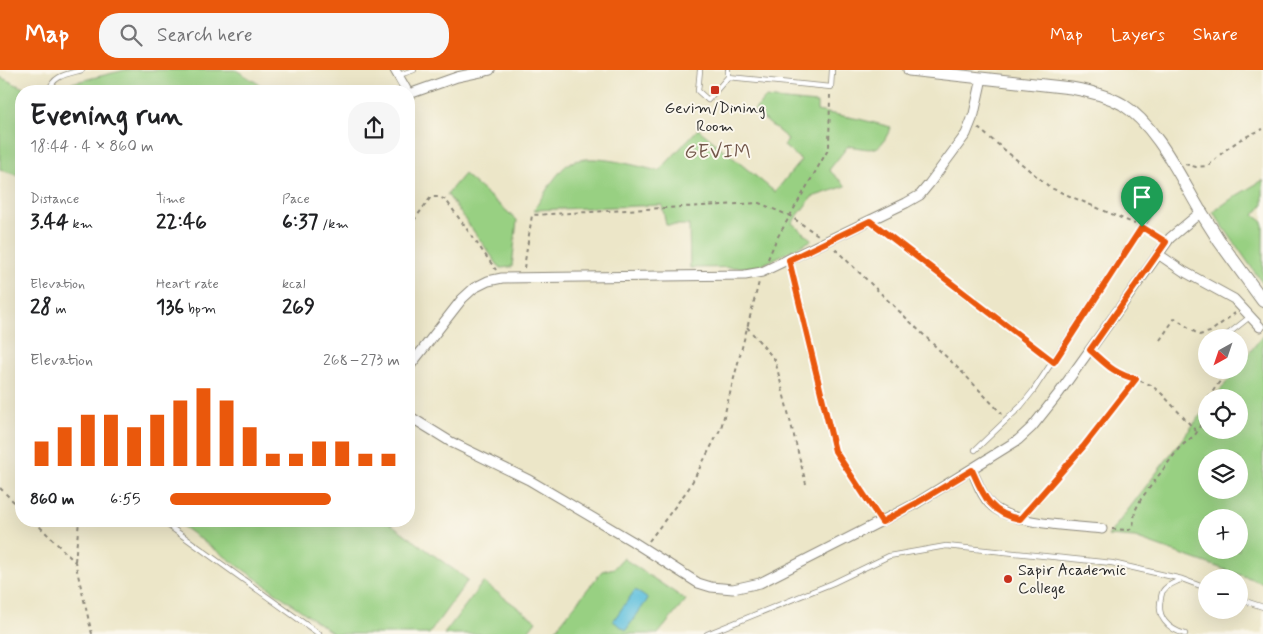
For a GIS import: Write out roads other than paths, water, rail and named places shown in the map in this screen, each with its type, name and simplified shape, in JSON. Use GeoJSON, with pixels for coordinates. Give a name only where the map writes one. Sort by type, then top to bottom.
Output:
{"type":"FeatureCollection","features":[{"type":"Feature","properties":{"kind":"main road"},"geometry":{"type":"LineString","coordinates":[[1201,212],[1220,242],[1263,301]]}},
{"type":"Feature","properties":{"kind":"street"},"geometry":{"type":"LineString","coordinates":[[415,91],[486,70]]}},
{"type":"Feature","properties":{"kind":"street"},"geometry":{"type":"LineString","coordinates":[[415,420],[451,442],[529,480],[698,582],[711,587],[733,589],[760,583],[882,522],[972,470],[1018,440],[1032,427],[1059,393],[1166,242],[1201,212],[1147,126],[1128,108],[1112,99],[1089,91],[1071,88],[909,70]]}},
{"type":"Feature","properties":{"kind":"street"},"geometry":{"type":"LineString","coordinates":[[397,73],[404,85]]}},
{"type":"Feature","properties":{"kind":"street"},"geometry":{"type":"LineString","coordinates":[[415,359],[462,299],[474,288],[488,280],[502,278],[745,275],[762,272],[870,221],[920,195],[930,184],[966,134],[971,122],[982,78]]}},
{"type":"Feature","properties":{"kind":"street"},"geometry":{"type":"LineString","coordinates":[[1158,254],[1183,271],[1223,292],[1243,307],[1260,327]]}},
{"type":"Feature","properties":{"kind":"street"},"geometry":{"type":"LineString","coordinates":[[972,470],[988,503],[1004,514],[1020,519],[1102,529]]}},
{"type":"Feature","properties":{"kind":"lane"},"geometry":{"type":"LineString","coordinates":[[51,85],[63,75],[82,70]]}},
{"type":"Feature","properties":{"kind":"lane"},"geometry":{"type":"LineString","coordinates":[[397,73],[414,70]]}},
{"type":"Feature","properties":{"kind":"lane"},"geometry":{"type":"LineString","coordinates":[[700,70],[698,92],[708,100],[728,77],[728,70]]}},
{"type":"Feature","properties":{"kind":"lane"},"geometry":{"type":"LineString","coordinates":[[728,77],[830,87],[832,70]]}},
{"type":"Feature","properties":{"kind":"lane"},"geometry":{"type":"LineString","coordinates":[[975,450],[1020,406],[1054,362],[1150,214]]}},
{"type":"Feature","properties":{"kind":"lane"},"geometry":{"type":"LineString","coordinates":[[1142,227],[1166,242]]}},
{"type":"Feature","properties":{"kind":"lane"},"geometry":{"type":"LineString","coordinates":[[1234,329],[1251,316]]}},
{"type":"Feature","properties":{"kind":"lane"},"geometry":{"type":"LineString","coordinates":[[170,527],[319,634]]}},
{"type":"Feature","properties":{"kind":"lane"},"geometry":{"type":"LineString","coordinates":[[707,634],[833,583],[889,556],[946,546],[1112,563],[1182,579],[1198,585]]}},
{"type":"Feature","properties":{"kind":"lane"},"geometry":{"type":"LineString","coordinates":[[1182,579],[1169,585],[1163,591],[1159,604],[1160,614],[1166,625],[1177,632],[1185,634]]}},
{"type":"Feature","properties":{"kind":"lane"},"geometry":{"type":"LineString","coordinates":[[1248,602],[1263,607]]}},
{"type":"Feature","properties":{"kind":"water"},"geometry":{"type":"Polygon","coordinates":[[[635,590],[648,599],[626,630],[613,621],[635,590]]]}},
{"type":"Feature","properties":{"kind":"place","name":"Gevim/Dining Room"},"geometry":{"type":"Point","coordinates":[715,90]}},
{"type":"Feature","properties":{"kind":"place","name":"Sapir Academic College"},"geometry":{"type":"Point","coordinates":[1008,579]}},
{"type":"Feature","properties":{"kind":"district","name":"GEVIM"},"geometry":{"type":"Point","coordinates":[718,152]}}]}
